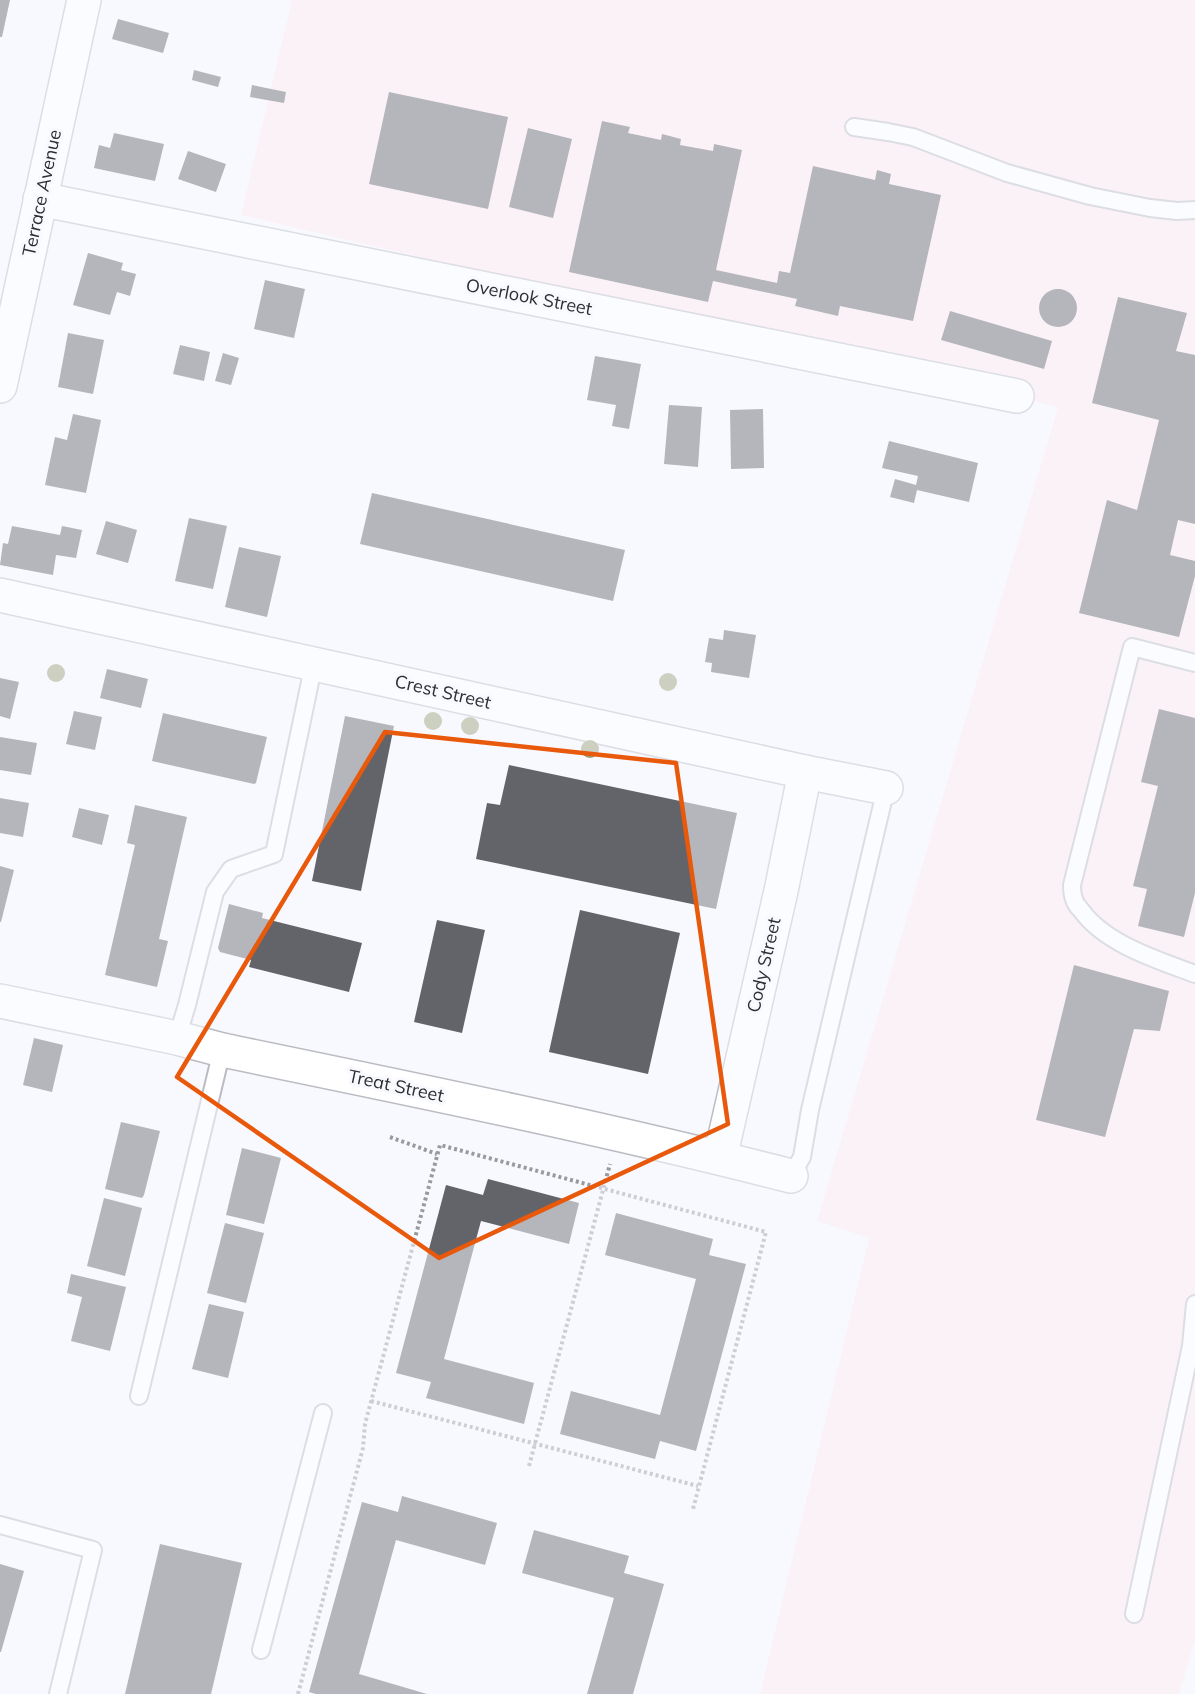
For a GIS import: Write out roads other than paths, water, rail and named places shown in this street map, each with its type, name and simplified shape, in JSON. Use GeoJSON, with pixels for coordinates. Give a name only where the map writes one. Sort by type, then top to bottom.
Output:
{"type":"FeatureCollection","features":[{"type":"Feature","properties":{"kind":"street","name":"Terrace Avenue"},"geometry":{"type":"LineString","coordinates":[[0,386],[84,0]]}},
{"type":"Feature","properties":{"kind":"street","name":"Overlook Street"},"geometry":{"type":"LineString","coordinates":[[40,199],[1017,396]]}},
{"type":"Feature","properties":{"kind":"street","name":"Crest Street"},"geometry":{"type":"LineString","coordinates":[[0,595],[885,788]]}},
{"type":"Feature","properties":{"kind":"street","name":"Cody Street"},"geometry":{"type":"LineString","coordinates":[[720,1158],[781,891],[805,772]]}},
{"type":"Feature","properties":{"kind":"street","name":"Treat Street"},"geometry":{"type":"LineString","coordinates":[[0,1000],[177,1038],[222,1050],[403,1087],[791,1176]]}},
{"type":"Feature","properties":{"kind":"lane"},"geometry":{"type":"LineString","coordinates":[[854,127],[914,137],[1006,173],[1090,196],[1177,212],[1195,210]]}},
{"type":"Feature","properties":{"kind":"lane"},"geometry":{"type":"LineString","coordinates":[[1195,663],[1132,647],[1072,885],[1074,901],[1085,916],[1100,929],[1142,953],[1195,974]]}},
{"type":"Feature","properties":{"kind":"lane"},"geometry":{"type":"LineString","coordinates":[[177,1038],[214,892],[231,869],[274,854],[315,663]]}},
{"type":"Feature","properties":{"kind":"lane"},"geometry":{"type":"LineString","coordinates":[[791,1176],[802,1157],[810,1110],[885,788]]}},
{"type":"Feature","properties":{"kind":"lane"},"geometry":{"type":"LineString","coordinates":[[139,1396],[222,1050]]}},
{"type":"Feature","properties":{"kind":"lane"},"geometry":{"type":"LineString","coordinates":[[1134,1614],[1194,1337],[1195,1304]]}},
{"type":"Feature","properties":{"kind":"lane"},"geometry":{"type":"LineString","coordinates":[[261,1650],[323,1413]]}},
{"type":"Feature","properties":{"kind":"lane"},"geometry":{"type":"LineString","coordinates":[[0,1525],[93,1550],[58,1694]]}}]}
